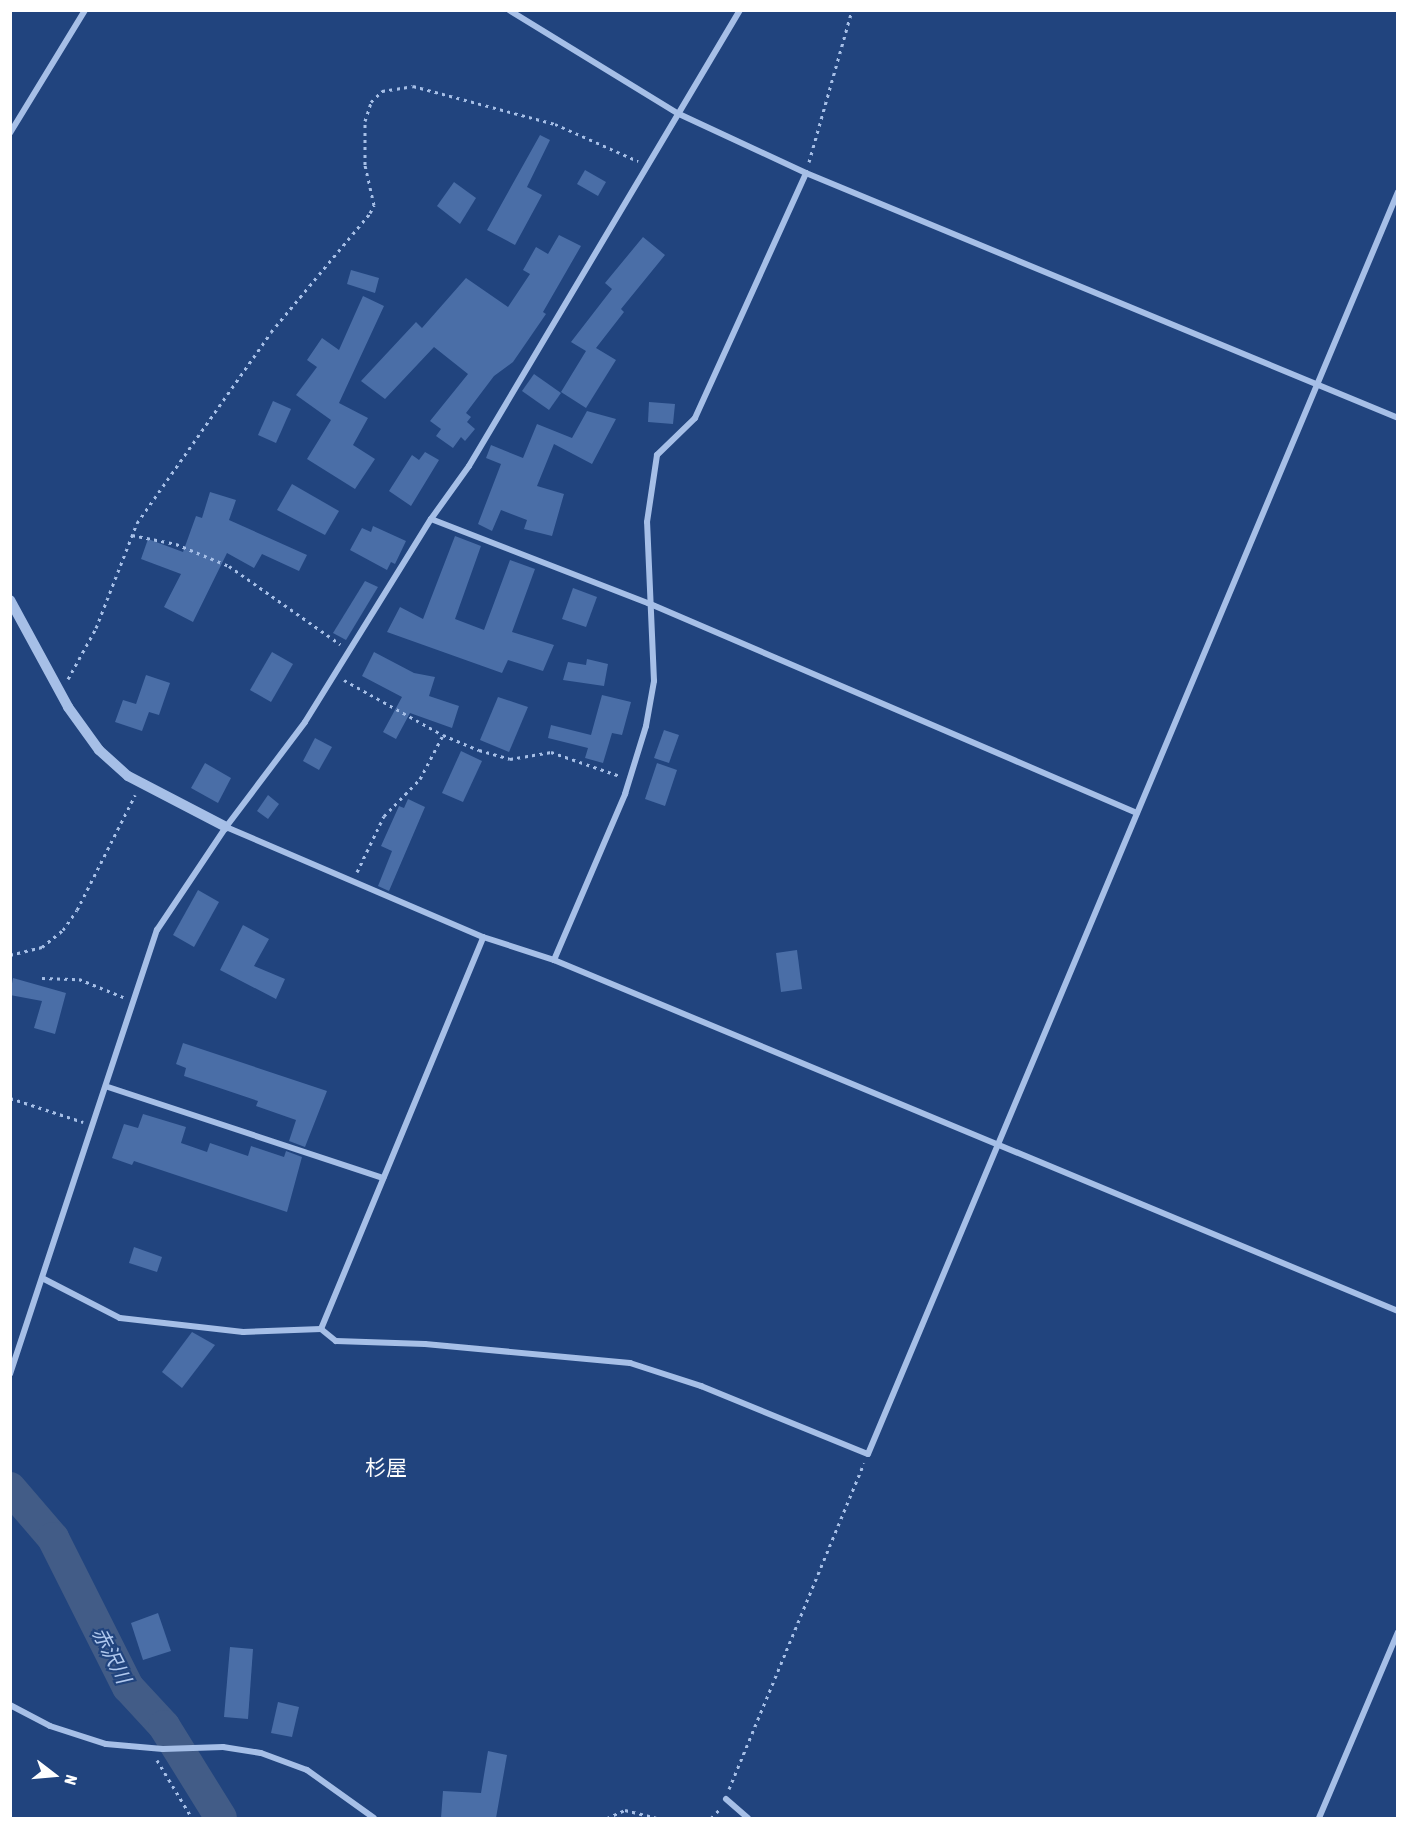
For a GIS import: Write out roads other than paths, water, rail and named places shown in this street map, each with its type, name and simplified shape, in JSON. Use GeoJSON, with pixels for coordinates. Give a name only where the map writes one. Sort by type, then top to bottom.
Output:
{"type":"FeatureCollection","features":[{"type":"Feature","properties":{"kind":"street"},"geometry":{"type":"LineString","coordinates":[[10,133],[86,10]]}},
{"type":"Feature","properties":{"kind":"street"},"geometry":{"type":"LineString","coordinates":[[509,10],[679,114],[806,173],[1398,418]]}},
{"type":"Feature","properties":{"kind":"street"},"geometry":{"type":"LineString","coordinates":[[10,1374],[14,1355],[44,1279],[108,1087],[157,930],[225,827],[305,722],[430,519],[469,466],[740,10]]}},
{"type":"Feature","properties":{"kind":"street"},"geometry":{"type":"LineString","coordinates":[[554,960],[629,779],[654,681],[648,603],[647,522],[657,455],[695,418],[806,173]]}},
{"type":"Feature","properties":{"kind":"street"},"geometry":{"type":"LineString","coordinates":[[44,1279],[120,1318],[243,1332],[321,1329],[336,1341],[426,1344],[630,1363],[701,1386],[868,1454],[1398,192]]}},
{"type":"Feature","properties":{"kind":"street"},"geometry":{"type":"LineString","coordinates":[[430,519],[648,603],[1137,813]]}},
{"type":"Feature","properties":{"kind":"street"},"geometry":{"type":"LineString","coordinates":[[10,600],[59,690],[99,750],[141,783],[225,827],[483,937],[554,960],[998,1148],[1398,1311]]}},
{"type":"Feature","properties":{"kind":"street"},"geometry":{"type":"LineString","coordinates":[[321,1329],[483,937]]}},
{"type":"Feature","properties":{"kind":"street"},"geometry":{"type":"LineString","coordinates":[[108,1087],[383,1178]]}},
{"type":"Feature","properties":{"kind":"street"},"geometry":{"type":"LineString","coordinates":[[1319,1818],[1398,1632]]}},
{"type":"Feature","properties":{"kind":"street"},"geometry":{"type":"LineString","coordinates":[[10,1705],[50,1726],[106,1744],[150,1748],[223,1747],[261,1753],[307,1770],[374,1818]]}},
{"type":"Feature","properties":{"kind":"street"},"geometry":{"type":"LineString","coordinates":[[726,1799],[748,1818]]}},
{"type":"Feature","properties":{"kind":"waterway","name":"赤沢川"},"geometry":{"type":"LineString","coordinates":[[10,1488],[53,1538],[128,1687],[164,1726],[221,1818]]}},
{"type":"Feature","properties":{"kind":"district","name":"杉屋"},"geometry":{"type":"Point","coordinates":[386,1467]}}]}
